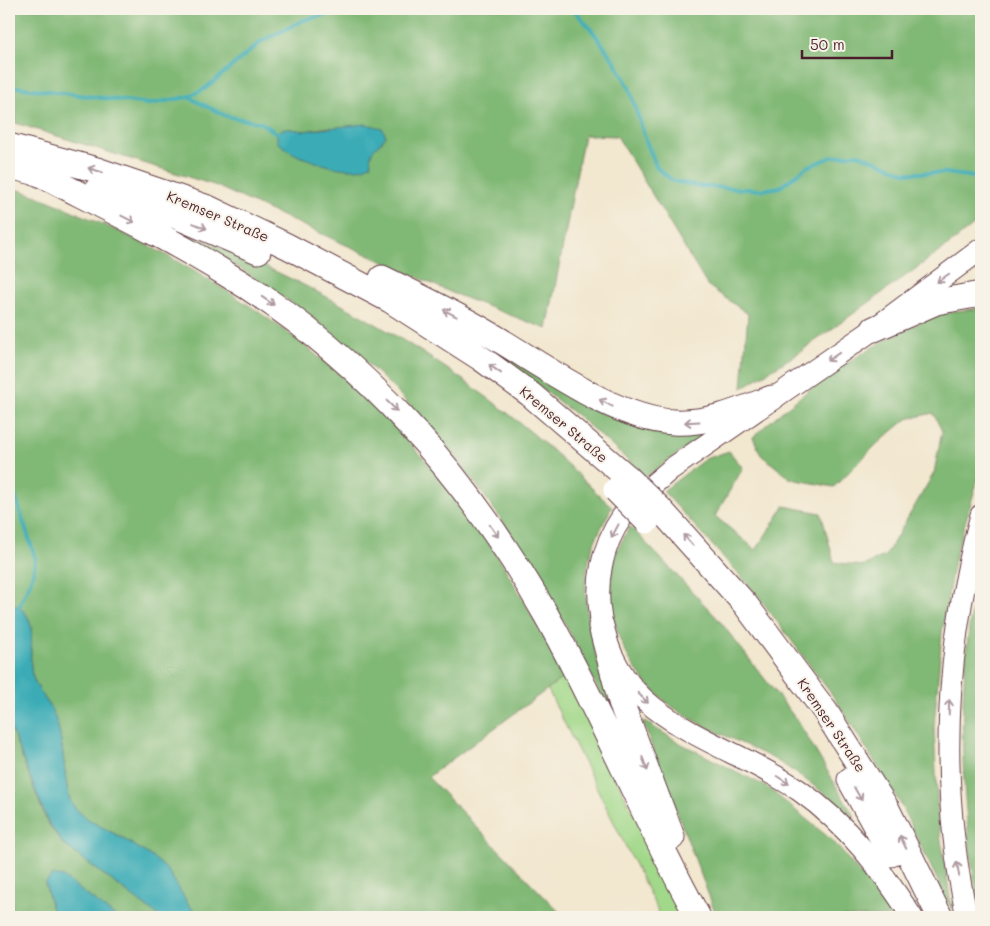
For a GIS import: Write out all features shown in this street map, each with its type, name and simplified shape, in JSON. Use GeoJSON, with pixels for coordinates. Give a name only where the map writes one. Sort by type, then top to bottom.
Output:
{"type":"FeatureCollection","features":[{"type":"Feature","properties":{"kind":"highway","name":"Kremser Straße"},"geometry":{"type":"LineString","coordinates":[[9,146],[97,170],[208,208],[338,272],[390,300],[432,326],[530,394],[745,604],[824,711],[887,808],[940,917]]}},
{"type":"Feature","properties":{"kind":"highway","name":"Kremser Straße"},"geometry":{"type":"LineString","coordinates":[[9,166],[123,198],[176,216],[287,264],[350,296],[404,328],[517,406],[622,484]]}},
{"type":"Feature","properties":{"kind":"highway"},"geometry":{"type":"LineString","coordinates":[[38,173],[171,241],[230,276],[278,308],[358,373],[434,452],[497,535],[546,615],[671,868],[698,917]]}},
{"type":"Feature","properties":{"kind":"highway"},"geometry":{"type":"LineString","coordinates":[[208,208],[232,214],[374,274],[483,330],[608,404],[630,414],[652,420],[697,422],[716,419],[772,398]]}},
{"type":"Feature","properties":{"kind":"highway"},"geometry":{"type":"LineString","coordinates":[[874,329],[936,302],[981,294]]}},
{"type":"Feature","properties":{"kind":"highway","name":"Kremser Straße"},"geometry":{"type":"LineString","coordinates":[[653,515],[745,630],[814,722],[874,822],[922,917]]}},
{"type":"Feature","properties":{"kind":"highway"},"geometry":{"type":"LineString","coordinates":[[601,626],[621,702],[703,917]]}},
{"type":"Feature","properties":{"kind":"main road"},"geometry":{"type":"LineString","coordinates":[[912,917],[882,871],[861,845],[831,815],[770,772],[675,722],[652,706],[632,687],[622,671],[601,626],[598,589],[600,572],[612,533],[622,516],[649,488],[671,470],[772,398],[874,329],[981,249]]}},
{"type":"Feature","properties":{"kind":"main road"},"geometry":{"type":"LineString","coordinates":[[967,917],[955,851],[950,798],[950,692],[962,595],[981,515]]}},
{"type":"Feature","properties":{"kind":"green space"},"geometry":{"type":"Polygon","coordinates":[[[9,9],[981,9],[981,219],[950,244],[800,352],[742,388],[748,314],[707,285],[617,136],[584,135],[547,329],[452,293],[214,185],[9,121],[9,9]],[[330,127],[304,131],[284,128],[369,157],[374,147],[383,141],[330,127]]]}},
{"type":"Feature","properties":{"kind":"green space"},"geometry":{"type":"Polygon","coordinates":[[[9,187],[56,204],[145,244],[180,263],[270,320],[312,351],[388,420],[424,458],[457,499],[489,543],[509,576],[538,626],[564,677],[428,777],[564,917],[200,917],[182,895],[164,867],[141,850],[85,817],[72,804],[67,787],[62,744],[57,724],[52,710],[33,678],[30,625],[27,616],[20,608],[9,603],[9,187]]]}},
{"type":"Feature","properties":{"kind":"green space"},"geometry":{"type":"Polygon","coordinates":[[[180,232],[279,273],[377,325],[425,354],[471,385],[514,418],[554,452],[612,507],[592,549],[587,571],[586,595],[593,643],[621,736],[573,639],[533,569],[483,494],[426,423],[363,359],[328,330],[256,278],[180,232]]]}},
{"type":"Feature","properties":{"kind":"green space"},"geometry":{"type":"Polygon","coordinates":[[[981,308],[981,469],[954,560],[942,632],[934,726],[938,821],[952,910],[899,801],[836,700],[755,592],[663,491],[705,459],[729,451],[743,468],[715,516],[756,550],[784,506],[821,513],[834,562],[863,566],[886,555],[934,473],[942,431],[933,413],[907,419],[878,443],[834,487],[791,479],[761,455],[753,437],[818,384],[843,366],[894,335],[943,314],[981,308]]]}},
{"type":"Feature","properties":{"kind":"green space"},"geometry":{"type":"Polygon","coordinates":[[[442,319],[603,414],[713,429],[646,476],[579,417],[536,384],[442,319]]]}},
{"type":"Feature","properties":{"kind":"green space"},"geometry":{"type":"Polygon","coordinates":[[[630,526],[719,620],[799,723],[855,818],[815,786],[772,758],[690,718],[670,705],[652,689],[637,671],[625,651],[617,630],[612,608],[611,584],[614,560],[630,526]]]}},
{"type":"Feature","properties":{"kind":"green space"},"geometry":{"type":"Polygon","coordinates":[[[981,563],[981,917],[968,831],[964,786],[963,694],[972,605],[981,563]]]}},
{"type":"Feature","properties":{"kind":"green space"},"geometry":{"type":"Polygon","coordinates":[[[564,677],[685,917],[661,917],[547,688],[564,677]]]}},
{"type":"Feature","properties":{"kind":"green space"},"geometry":{"type":"Polygon","coordinates":[[[642,720],[678,742],[767,787],[833,841],[868,883],[892,917],[717,917],[642,720]]]}},
{"type":"Feature","properties":{"kind":"green space"},"geometry":{"type":"Polygon","coordinates":[[[9,724],[47,822],[63,844],[160,917],[116,917],[63,877],[45,883],[54,917],[9,917],[9,724]]]}},
{"type":"Feature","properties":{"kind":"water"},"geometry":{"type":"Polygon","coordinates":[[[365,124],[382,128],[386,136],[372,151],[371,164],[364,168],[345,169],[334,167],[294,154],[277,142],[277,133],[284,128],[304,131],[365,124]]]}},
{"type":"Feature","properties":{"kind":"water"},"geometry":{"type":"Polygon","coordinates":[[[9,603],[20,608],[27,616],[30,625],[33,678],[52,710],[57,724],[62,744],[67,787],[72,804],[85,817],[142,850],[164,867],[182,895],[200,917],[160,917],[63,844],[48,822],[9,724],[9,603]]]}},
{"type":"Feature","properties":{"kind":"water"},"geometry":{"type":"Polygon","coordinates":[[[52,875],[63,877],[116,917],[54,917],[45,883],[52,875]]]}},
{"type":"Feature","properties":{"kind":"waterway"},"geometry":{"type":"LineString","coordinates":[[9,86],[149,104],[188,97],[206,88],[262,41],[304,20],[328,14],[387,9]]}},
{"type":"Feature","properties":{"kind":"waterway"},"geometry":{"type":"LineString","coordinates":[[573,9],[591,29],[615,62],[629,87],[646,141],[657,168],[673,181],[696,186],[762,190],[780,187],[807,167],[832,157],[858,154],[906,173],[946,173],[981,178]]}},
{"type":"Feature","properties":{"kind":"waterway"},"geometry":{"type":"LineString","coordinates":[[188,97],[226,116],[261,123],[277,133]]}},
{"type":"Feature","properties":{"kind":"waterway"},"geometry":{"type":"LineString","coordinates":[[9,478],[35,557],[32,578],[18,609]]}}]}
